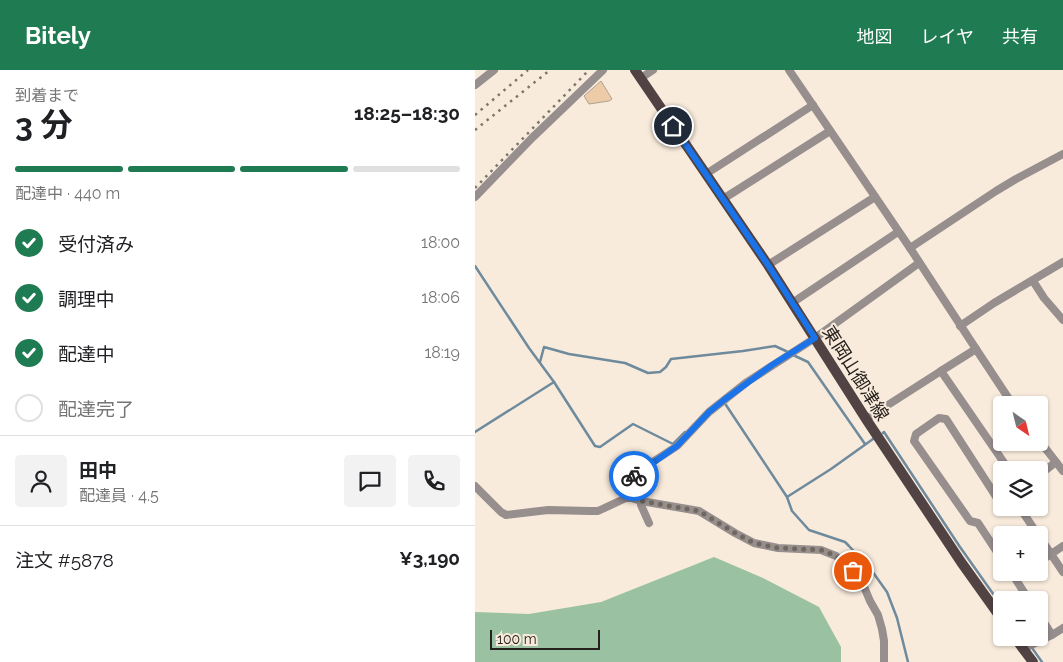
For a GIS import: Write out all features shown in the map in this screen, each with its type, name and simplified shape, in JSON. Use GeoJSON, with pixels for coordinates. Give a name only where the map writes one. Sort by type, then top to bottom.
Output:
{"type":"FeatureCollection","features":[{"type":"Feature","properties":{"kind":"main road","name":"東岡山御津線"},"geometry":{"type":"LineString","coordinates":[[638,74],[768,265],[866,419],[993,607]]}},
{"type":"Feature","properties":{"kind":"main road"},"geometry":{"type":"LineString","coordinates":[[1028,646],[1033,662]]}},
{"type":"Feature","properties":{"kind":"street"},"geometry":{"type":"LineString","coordinates":[[475,85],[494,70]]}},
{"type":"Feature","properties":{"kind":"street"},"geometry":{"type":"LineString","coordinates":[[475,198],[533,137],[603,70]]}},
{"type":"Feature","properties":{"kind":"street"},"geometry":{"type":"LineString","coordinates":[[638,74],[653,70]]}},
{"type":"Feature","properties":{"kind":"street"},"geometry":{"type":"LineString","coordinates":[[789,70],[910,248],[1007,396]]}},
{"type":"Feature","properties":{"kind":"street"},"geometry":{"type":"LineString","coordinates":[[706,174],[813,105]]}},
{"type":"Feature","properties":{"kind":"street"},"geometry":{"type":"LineString","coordinates":[[723,199],[830,131]]}},
{"type":"Feature","properties":{"kind":"street"},"geometry":{"type":"LineString","coordinates":[[910,248],[1003,187],[1063,154]]}},
{"type":"Feature","properties":{"kind":"street"},"geometry":{"type":"LineString","coordinates":[[768,265],[875,197]]}},
{"type":"Feature","properties":{"kind":"street"},"geometry":{"type":"LineString","coordinates":[[792,303],[898,232]]}},
{"type":"Feature","properties":{"kind":"street"},"geometry":{"type":"LineString","coordinates":[[960,326],[994,303],[1063,262]]}},
{"type":"Feature","properties":{"kind":"street"},"geometry":{"type":"LineString","coordinates":[[628,497],[621,485],[677,446],[722,401],[772,365],[815,338],[919,263]]}},
{"type":"Feature","properties":{"kind":"street"},"geometry":{"type":"LineString","coordinates":[[1033,281],[1044,298],[1063,320]]}},
{"type":"Feature","properties":{"kind":"street"},"geometry":{"type":"LineString","coordinates":[[866,419],[976,349]]}},
{"type":"Feature","properties":{"kind":"street"},"geometry":{"type":"LineString","coordinates":[[941,371],[1003,461]]}},
{"type":"Feature","properties":{"kind":"street"},"geometry":{"type":"LineString","coordinates":[[993,492],[946,420],[939,418],[916,434],[914,441],[970,521],[978,523],[993,546]]}},
{"type":"Feature","properties":{"kind":"street"},"geometry":{"type":"LineString","coordinates":[[1048,451],[1060,465],[1048,471]]}},
{"type":"Feature","properties":{"kind":"street"},"geometry":{"type":"LineString","coordinates":[[475,486],[506,515],[548,510],[598,511],[628,497],[699,511],[754,543],[778,548],[821,550],[836,556],[853,571],[865,589],[878,615],[884,641],[884,662]]}},
{"type":"Feature","properties":{"kind":"street"},"geometry":{"type":"LineString","coordinates":[[641,501],[649,523]]}},
{"type":"Feature","properties":{"kind":"street"},"geometry":{"type":"LineString","coordinates":[[1048,556],[1063,546]]}},
{"type":"Feature","properties":{"kind":"street"},"geometry":{"type":"LineString","coordinates":[[1048,549],[1063,572]]}},
{"type":"Feature","properties":{"kind":"street"},"geometry":{"type":"LineString","coordinates":[[1048,637],[1063,628]]}},
{"type":"Feature","properties":{"kind":"street"},"geometry":{"type":"LineString","coordinates":[[1048,629],[1052,635]]}},
{"type":"Feature","properties":{"kind":"green space"},"geometry":{"type":"Polygon","coordinates":[[[714,557],[763,578],[819,607],[841,647],[841,662],[475,662],[475,612],[529,614],[601,602],[714,557]]]}},
{"type":"Feature","properties":{"kind":"building"},"geometry":{"type":"Polygon","coordinates":[[[601,81],[612,99],[589,104],[584,96],[601,81]]]}},
{"type":"Feature","properties":{"kind":"waterway"},"geometry":{"type":"LineString","coordinates":[[475,266],[595,446],[600,447],[633,424],[673,444],[685,432]]}},
{"type":"Feature","properties":{"kind":"waterway"},"geometry":{"type":"LineString","coordinates":[[540,362],[544,347],[569,354],[625,363],[648,373],[660,372],[671,359],[775,346],[788,352]]}},
{"type":"Feature","properties":{"kind":"waterway"},"geometry":{"type":"LineString","coordinates":[[793,355],[808,362],[865,444]]}},
{"type":"Feature","properties":{"kind":"waterway"},"geometry":{"type":"LineString","coordinates":[[475,432],[554,382]]}},
{"type":"Feature","properties":{"kind":"waterway"},"geometry":{"type":"LineString","coordinates":[[724,402],[787,497],[792,511],[809,530],[845,542],[872,571],[887,592],[897,618],[908,662]]}},
{"type":"Feature","properties":{"kind":"waterway"},"geometry":{"type":"LineString","coordinates":[[883,433],[993,594]]}},
{"type":"Feature","properties":{"kind":"waterway"},"geometry":{"type":"LineString","coordinates":[[787,497],[873,439]]}},
{"type":"Feature","properties":{"kind":"waterway"},"geometry":{"type":"LineString","coordinates":[[1031,646],[1042,662]]}},
{"type":"Feature","properties":{"kind":"railway"},"geometry":{"type":"LineString","coordinates":[[475,115],[528,70]]}},
{"type":"Feature","properties":{"kind":"railway"},"geometry":{"type":"LineString","coordinates":[[475,130],[550,70]]}},
{"type":"Feature","properties":{"kind":"railway"},"geometry":{"type":"LineString","coordinates":[[475,188],[589,70]]}},
{"type":"Feature","properties":{"kind":"way so far"},"geometry":{"type":"LineString","coordinates":[[634,476],[621,485],[628,497],[699,511],[754,543],[778,548],[821,550],[836,556],[853,571]]}},
{"type":"Feature","properties":{"kind":"route"},"geometry":{"type":"LineString","coordinates":[[634,476],[677,446],[709,412],[747,382],[815,338],[768,265],[673,126]]}}]}
